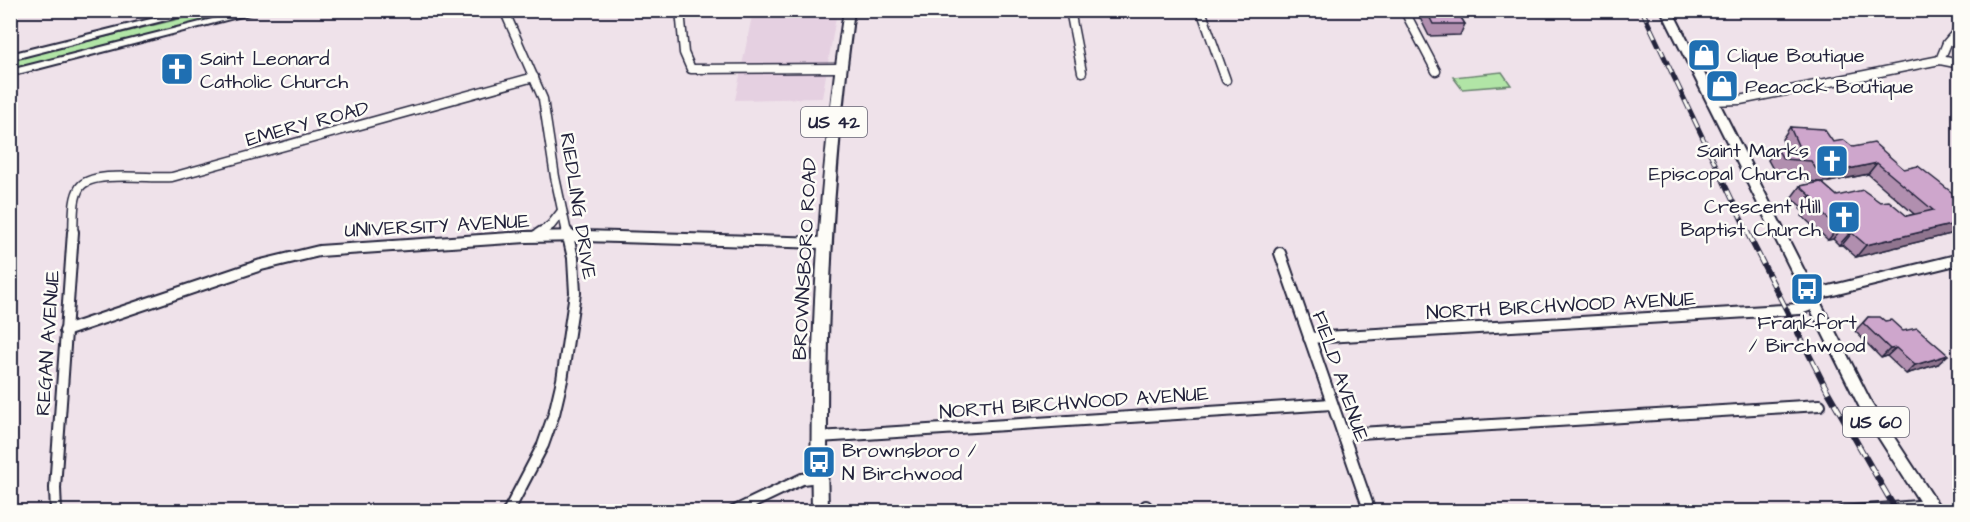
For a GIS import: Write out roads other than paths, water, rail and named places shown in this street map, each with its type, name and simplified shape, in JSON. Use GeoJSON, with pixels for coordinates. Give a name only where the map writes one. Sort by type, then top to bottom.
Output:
{"type":"FeatureCollection","features":[{"type":"Feature","properties":{"kind":"main road"},"geometry":{"type":"LineString","coordinates":[[10,73],[261,10]]}},
{"type":"Feature","properties":{"kind":"main road","name":"BROWNSBORO ROAD"},"geometry":{"type":"LineString","coordinates":[[820,512],[819,437],[823,243],[840,68],[849,10]]}},
{"type":"Feature","properties":{"kind":"main road","name":"US 60"},"geometry":{"type":"LineString","coordinates":[[1666,10],[1866,406],[1933,508]]}},
{"type":"Feature","properties":{"kind":"main road"},"geometry":{"type":"LineString","coordinates":[[10,57],[200,11]]}},
{"type":"Feature","properties":{"kind":"street","name":"RIEDLING DRIVE"},"geometry":{"type":"LineString","coordinates":[[504,10],[543,99],[562,211],[573,258],[575,293],[562,380],[543,445],[508,512]]}},
{"type":"Feature","properties":{"kind":"street"},"geometry":{"type":"LineString","coordinates":[[680,10],[684,53],[691,69],[840,68]]}},
{"type":"Feature","properties":{"kind":"street"},"geometry":{"type":"LineString","coordinates":[[1070,10],[1082,72]]}},
{"type":"Feature","properties":{"kind":"street"},"geometry":{"type":"LineString","coordinates":[[1201,10],[1226,80]]}},
{"type":"Feature","properties":{"kind":"street"},"geometry":{"type":"LineString","coordinates":[[1404,10],[1436,71]]}},
{"type":"Feature","properties":{"kind":"street"},"geometry":{"type":"LineString","coordinates":[[1940,60],[1947,43],[1959,28]]}},
{"type":"Feature","properties":{"kind":"street"},"geometry":{"type":"LineString","coordinates":[[1711,101],[1740,100],[1940,60],[1959,64]]}},
{"type":"Feature","properties":{"kind":"street","name":"EMERY ROAD"},"geometry":{"type":"LineString","coordinates":[[87,181],[105,176],[152,180],[172,177],[534,78]]}},
{"type":"Feature","properties":{"kind":"street","name":"REGAN AVENUE"},"geometry":{"type":"LineString","coordinates":[[56,512],[55,488],[76,197],[78,190],[87,181]]}},
{"type":"Feature","properties":{"kind":"street"},"geometry":{"type":"LineString","coordinates":[[535,237],[551,225],[562,211]]}},
{"type":"Feature","properties":{"kind":"street","name":"UNIVERSITY AVENUE"},"geometry":{"type":"LineString","coordinates":[[65,331],[261,265],[309,253],[349,248],[535,237],[823,243]]}},
{"type":"Feature","properties":{"kind":"street","name":"FIELD AVENUE"},"geometry":{"type":"LineString","coordinates":[[1280,253],[1370,512]]}},
{"type":"Feature","properties":{"kind":"street","name":"NORTH BIRCHWOOD AVENUE"},"geometry":{"type":"LineString","coordinates":[[1310,338],[1800,309],[1808,306],[1821,293],[1959,260]]}},
{"type":"Feature","properties":{"kind":"street","name":"NORTH BIRCHWOOD AVENUE"},"geometry":{"type":"LineString","coordinates":[[819,437],[1332,404]]}},
{"type":"Feature","properties":{"kind":"street"},"geometry":{"type":"LineString","coordinates":[[1342,434],[1820,405]]}},
{"type":"Feature","properties":{"kind":"street"},"geometry":{"type":"LineString","coordinates":[[733,512],[802,479],[819,477]]}},
{"type":"Feature","properties":{"kind":"street"},"geometry":{"type":"LineString","coordinates":[[1841,512],[1933,508]]}},
{"type":"Feature","properties":{"kind":"railway"},"geometry":{"type":"LineString","coordinates":[[1642,10],[1748,233]]}},
{"type":"Feature","properties":{"kind":"railway"},"geometry":{"type":"LineString","coordinates":[[1747,232],[1827,390],[1897,512]]}},
{"type":"Feature","properties":{"kind":"place","name":"Clique Boutique"},"geometry":{"type":"Point","coordinates":[1704,55]}},
{"type":"Feature","properties":{"kind":"place","name":"Saint Leonard Catholic Church"},"geometry":{"type":"Point","coordinates":[177,69]}},
{"type":"Feature","properties":{"kind":"place","name":"Peacock Boutique"},"geometry":{"type":"Point","coordinates":[1722,86]}},
{"type":"Feature","properties":{"kind":"place","name":"Saint Marks Episcopal Church"},"geometry":{"type":"Point","coordinates":[1832,161]}},
{"type":"Feature","properties":{"kind":"place","name":"Crescent Hill Baptist Church"},"geometry":{"type":"Point","coordinates":[1844,217]}},
{"type":"Feature","properties":{"kind":"place","name":"Frankfort / Birchwood"},"geometry":{"type":"Point","coordinates":[1807,289]}},
{"type":"Feature","properties":{"kind":"place","name":"Brownsboro / N Birchwood"},"geometry":{"type":"Point","coordinates":[819,462]}}]}
